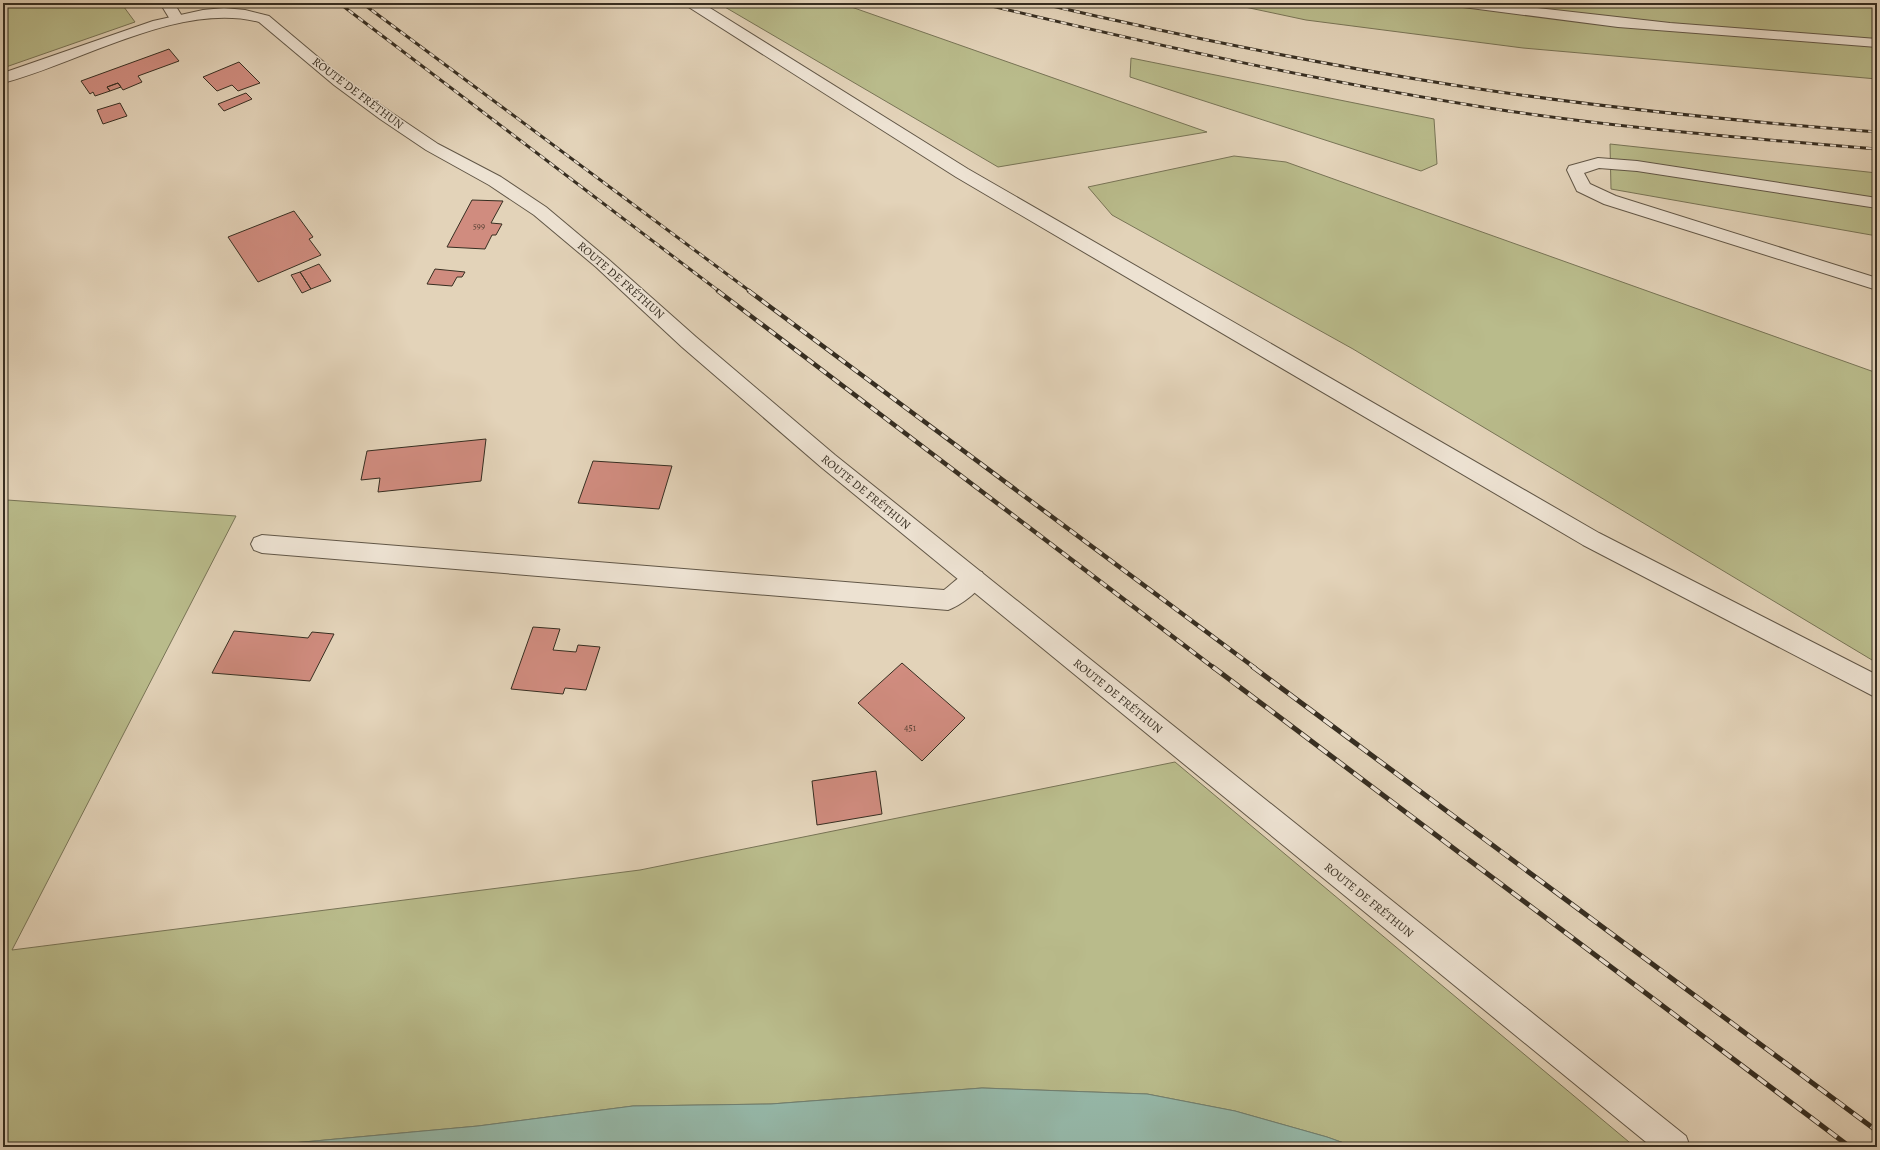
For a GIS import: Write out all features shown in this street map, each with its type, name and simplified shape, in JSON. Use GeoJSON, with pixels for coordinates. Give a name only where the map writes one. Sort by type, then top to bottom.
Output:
{"type":"FeatureCollection","features":[{"type":"Feature","properties":{"kind":"street"},"geometry":{"type":"LineString","coordinates":[[692,3],[962,173],[1590,539],[1877,687]]}},
{"type":"Feature","properties":{"kind":"street"},"geometry":{"type":"LineString","coordinates":[[1463,3],[1513,10],[1645,24],[1877,43]]}},
{"type":"Feature","properties":{"kind":"street","name":"ROUTE DE FRÉTHUN"},"geometry":{"type":"LineString","coordinates":[[3,78],[171,11],[204,12],[222,10],[245,12],[258,16],[276,28],[340,82],[386,116],[432,147],[495,181],[523,199],[602,262],[689,342],[828,461],[1675,1147]]}},
{"type":"Feature","properties":{"kind":"street"},"geometry":{"type":"LineString","coordinates":[[1877,203],[1637,166],[1598,163],[1575,170],[1583,187],[1610,200],[1877,284]]}},
{"type":"Feature","properties":{"kind":"street"},"geometry":{"type":"LineString","coordinates":[[262,544],[948,600],[974,580]]}},
{"type":"Feature","properties":{"kind":"green space"},"geometry":{"type":"Polygon","coordinates":[[[3,3],[121,3],[135,22],[3,68],[3,3]]]}},
{"type":"Feature","properties":{"kind":"green space"},"geometry":{"type":"Polygon","coordinates":[[[718,3],[840,3],[1207,132],[998,167],[718,3]]]}},
{"type":"Feature","properties":{"kind":"green space"},"geometry":{"type":"Polygon","coordinates":[[[1226,3],[1877,3],[1877,79],[1523,48],[1306,20],[1226,3]]]}},
{"type":"Feature","properties":{"kind":"green space"},"geometry":{"type":"Polygon","coordinates":[[[1131,58],[1434,119],[1437,164],[1421,171],[1130,77],[1131,58]]]}},
{"type":"Feature","properties":{"kind":"green space"},"geometry":{"type":"Polygon","coordinates":[[[1610,144],[1877,173],[1877,236],[1611,189],[1610,144]]]}},
{"type":"Feature","properties":{"kind":"green space"},"geometry":{"type":"Polygon","coordinates":[[[1234,156],[1286,162],[1877,373],[1877,663],[1353,349],[1112,215],[1088,187],[1234,156]]]}},
{"type":"Feature","properties":{"kind":"green space"},"geometry":{"type":"Polygon","coordinates":[[[7,500],[236,516],[12,950],[640,870],[1175,762],[1635,1147],[1355,1147],[1327,1137],[1235,1111],[1147,1094],[982,1088],[771,1104],[633,1106],[478,1126],[249,1147],[3,1147],[3,507],[7,500]]]}},
{"type":"Feature","properties":{"kind":"shaded area"},"geometry":{"type":"Polygon","coordinates":[[[982,1088],[1147,1094],[1235,1111],[1327,1137],[1355,1147],[249,1147],[478,1126],[633,1106],[771,1104],[982,1088]]]}},
{"type":"Feature","properties":{"kind":"building"},"geometry":{"type":"Polygon","coordinates":[[[169,49],[179,61],[138,76],[142,82],[123,90],[118,83],[107,87],[110,91],[95,96],[93,92],[90,94],[81,81],[169,49]]]}},
{"type":"Feature","properties":{"kind":"building"},"geometry":{"type":"Polygon","coordinates":[[[239,62],[260,83],[238,91],[232,85],[217,91],[203,77],[239,62]]]}},
{"type":"Feature","properties":{"kind":"building"},"geometry":{"type":"Polygon","coordinates":[[[118,83],[121,87],[110,91],[107,87],[118,83]]]}},
{"type":"Feature","properties":{"kind":"building"},"geometry":{"type":"Polygon","coordinates":[[[246,93],[252,99],[224,111],[218,104],[246,93]]]}},
{"type":"Feature","properties":{"kind":"building"},"geometry":{"type":"Polygon","coordinates":[[[120,103],[127,116],[103,124],[97,110],[120,103]]]}},
{"type":"Feature","properties":{"kind":"building"},"geometry":{"type":"Polygon","coordinates":[[[472,200],[503,201],[491,223],[502,224],[496,235],[492,235],[485,249],[447,247],[472,200]]]}},
{"type":"Feature","properties":{"kind":"building"},"geometry":{"type":"Polygon","coordinates":[[[294,211],[313,237],[309,239],[321,255],[258,282],[228,237],[294,211]]]}},
{"type":"Feature","properties":{"kind":"building"},"geometry":{"type":"Polygon","coordinates":[[[319,264],[331,281],[311,289],[300,272],[319,264]]]}},
{"type":"Feature","properties":{"kind":"building"},"geometry":{"type":"Polygon","coordinates":[[[435,269],[465,272],[462,277],[457,277],[452,286],[427,284],[435,269]]]}},
{"type":"Feature","properties":{"kind":"building"},"geometry":{"type":"Polygon","coordinates":[[[300,272],[311,289],[302,293],[291,275],[300,272]]]}},
{"type":"Feature","properties":{"kind":"building"},"geometry":{"type":"Polygon","coordinates":[[[486,439],[481,481],[378,492],[380,478],[361,480],[367,451],[486,439]]]}},
{"type":"Feature","properties":{"kind":"building"},"geometry":{"type":"Polygon","coordinates":[[[593,461],[672,466],[659,509],[578,503],[593,461]]]}},
{"type":"Feature","properties":{"kind":"building"},"geometry":{"type":"Polygon","coordinates":[[[533,627],[560,629],[553,650],[576,652],[578,645],[600,647],[586,690],[565,688],[563,694],[511,689],[533,627]]]}},
{"type":"Feature","properties":{"kind":"building"},"geometry":{"type":"Polygon","coordinates":[[[234,631],[308,638],[312,632],[334,634],[310,681],[212,673],[234,631]]]}},
{"type":"Feature","properties":{"kind":"building"},"geometry":{"type":"Polygon","coordinates":[[[902,663],[965,718],[922,761],[858,703],[902,663]]]}},
{"type":"Feature","properties":{"kind":"building"},"geometry":{"type":"Polygon","coordinates":[[[876,771],[882,814],[817,825],[812,781],[876,771]]]}},
{"type":"Feature","properties":{"kind":"railway"},"geometry":{"type":"LineString","coordinates":[[339,3],[720,292]]}},
{"type":"Feature","properties":{"kind":"railway"},"geometry":{"type":"LineString","coordinates":[[362,3],[751,292]]}},
{"type":"Feature","properties":{"kind":"railway"},"geometry":{"type":"LineString","coordinates":[[979,3],[1242,63],[1375,89],[1508,111],[1646,128],[1877,149]]}},
{"type":"Feature","properties":{"kind":"railway"},"geometry":{"type":"LineString","coordinates":[[1039,3],[1245,48],[1453,85],[1665,113],[1877,132]]}},
{"type":"Feature","properties":{"kind":"railway"},"geometry":{"type":"LineString","coordinates":[[718,291],[1214,668]]}},
{"type":"Feature","properties":{"kind":"railway"},"geometry":{"type":"LineString","coordinates":[[749,291],[1255,668]]}},
{"type":"Feature","properties":{"kind":"railway"},"geometry":{"type":"LineString","coordinates":[[1213,667],[1850,1147]]}},
{"type":"Feature","properties":{"kind":"railway"},"geometry":{"type":"LineString","coordinates":[[1253,667],[1877,1131]]}}]}
